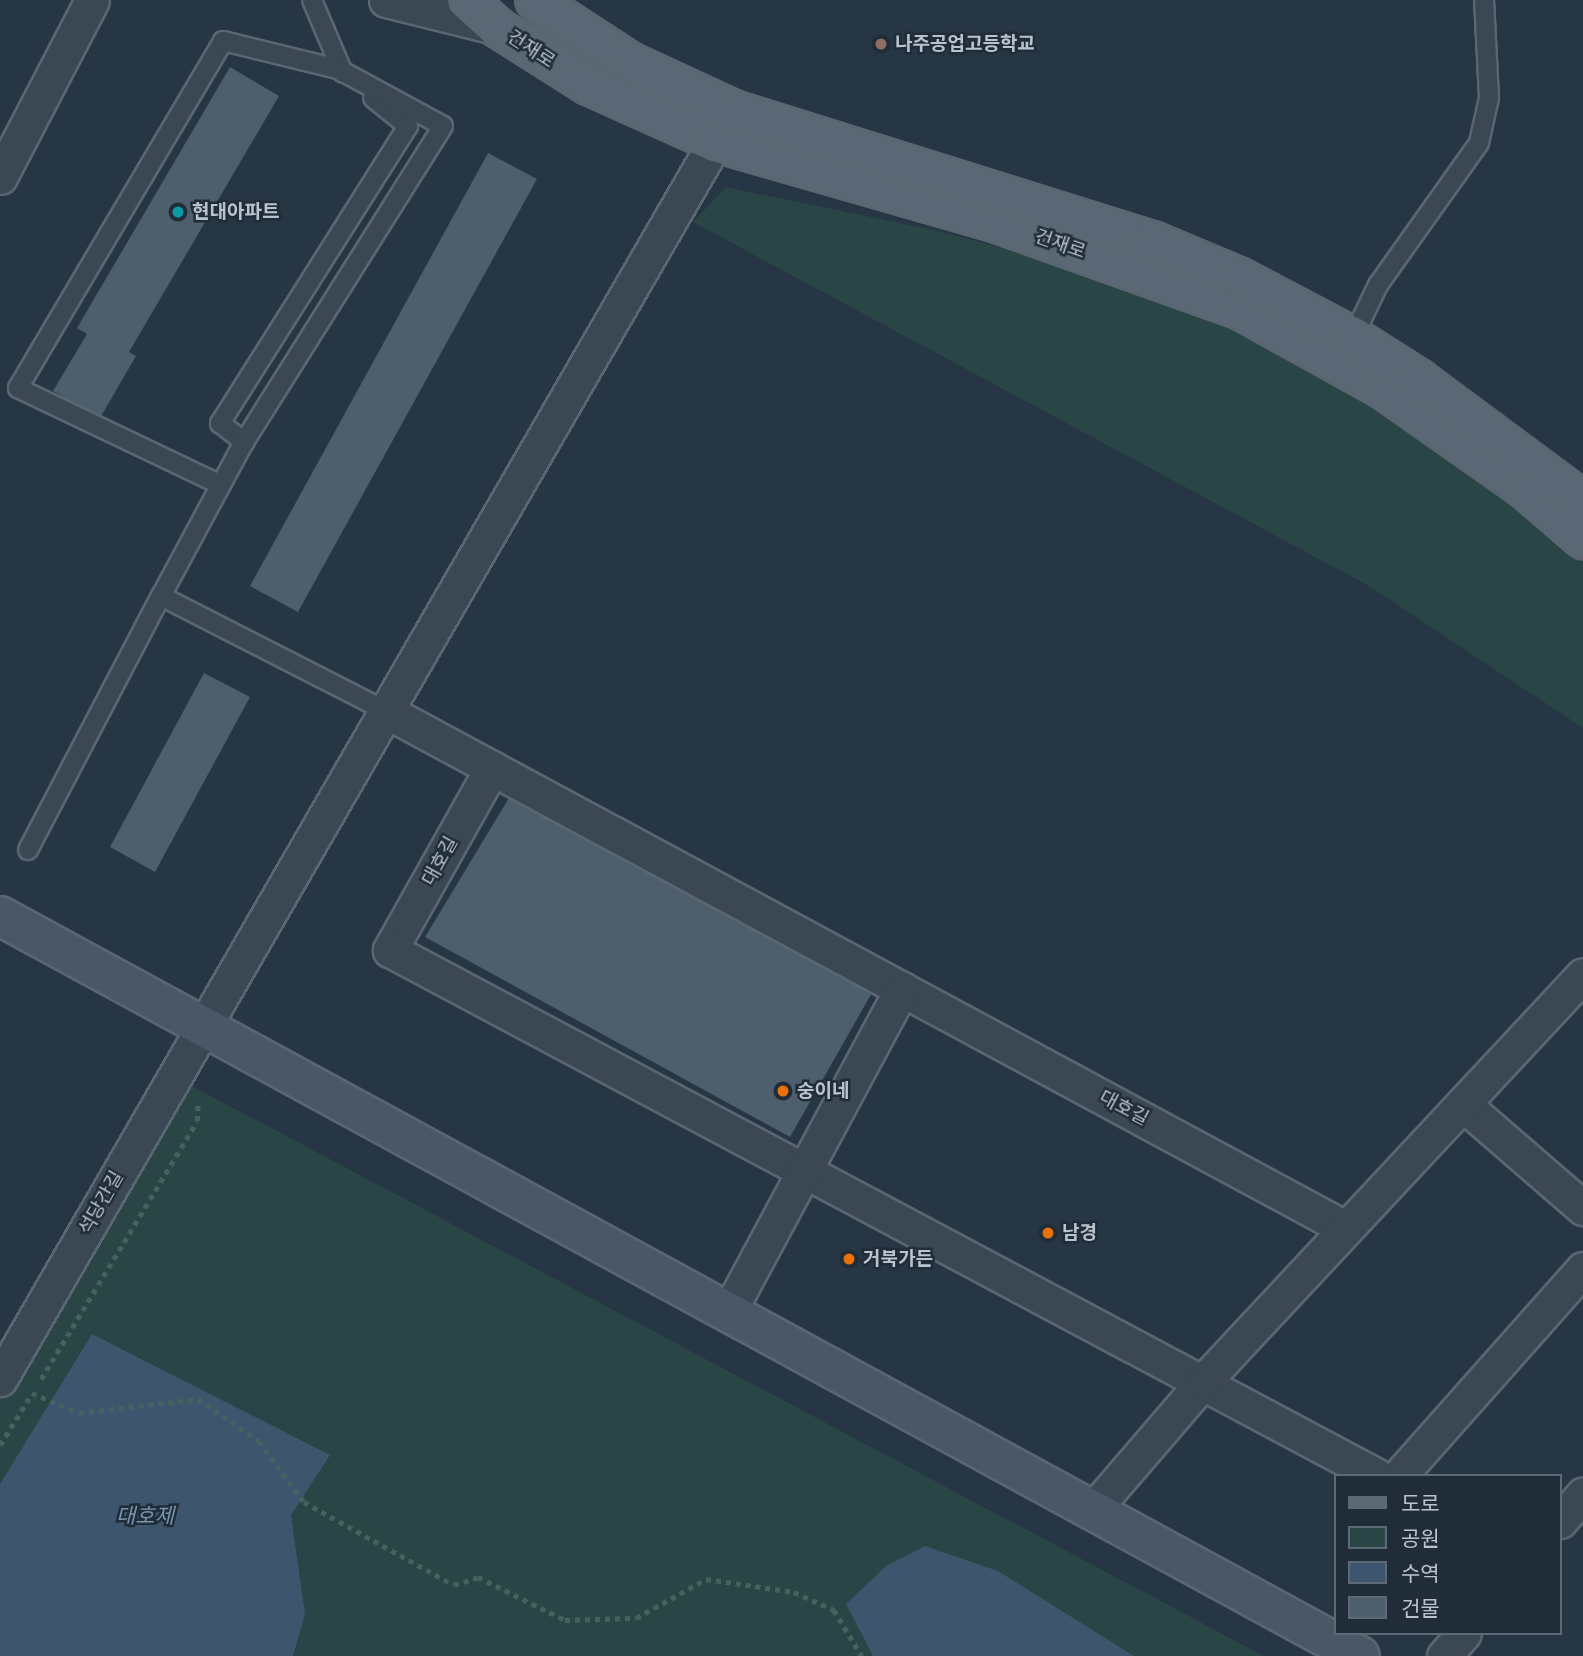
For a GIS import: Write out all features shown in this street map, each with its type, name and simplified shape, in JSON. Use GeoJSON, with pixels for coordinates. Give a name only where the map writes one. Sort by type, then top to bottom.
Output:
{"type":"FeatureCollection","features":[{"type":"Feature","properties":{"kind":"main road","name":"건재로"},"geometry":{"type":"LineString","coordinates":[[467,0],[498,28],[588,85],[715,142],[997,223],[1239,309],[1380,387],[1515,481],[1583,539]]}},
{"type":"Feature","properties":{"kind":"main road","name":"건재로"},"geometry":{"type":"LineString","coordinates":[[535,0],[631,62],[734,110],[1153,241],[1241,278],[1353,337],[1482,423],[1583,500]]}},
{"type":"Feature","properties":{"kind":"street"},"geometry":{"type":"LineString","coordinates":[[0,177],[92,0]]}},
{"type":"Feature","properties":{"kind":"street","name":"건재로"},"geometry":{"type":"LineString","coordinates":[[386,0],[498,28]]}},
{"type":"Feature","properties":{"kind":"street","name":"석당간길"},"geometry":{"type":"LineString","coordinates":[[0,1379],[201,1027],[715,142]]}},
{"type":"Feature","properties":{"kind":"street"},"geometry":{"type":"LineString","coordinates":[[386,711],[492,768]]}},
{"type":"Feature","properties":{"kind":"street","name":"대호길"},"geometry":{"type":"LineString","coordinates":[[1345,1228],[492,768],[390,950],[1204,1381],[1373,1474]]}},
{"type":"Feature","properties":{"kind":"street"},"geometry":{"type":"LineString","coordinates":[[0,916],[1360,1656]]}},
{"type":"Feature","properties":{"kind":"street"},"geometry":{"type":"LineString","coordinates":[[1092,1511],[1204,1381],[1583,975]]}},
{"type":"Feature","properties":{"kind":"street"},"geometry":{"type":"LineString","coordinates":[[728,1313],[902,989]]}},
{"type":"Feature","properties":{"kind":"street"},"geometry":{"type":"LineString","coordinates":[[1463,1104],[1583,1208]]}},
{"type":"Feature","properties":{"kind":"street"},"geometry":{"type":"LineString","coordinates":[[1401,1474],[1583,1269]]}},
{"type":"Feature","properties":{"kind":"street"},"geometry":{"type":"LineString","coordinates":[[1562,1519],[1583,1495]]}},
{"type":"Feature","properties":{"kind":"street"},"geometry":{"type":"LineString","coordinates":[[1444,1656],[1462,1635]]}},
{"type":"Feature","properties":{"kind":"lane"},"geometry":{"type":"LineString","coordinates":[[244,442],[220,423],[408,126],[338,69],[312,0]]}},
{"type":"Feature","properties":{"kind":"lane"},"geometry":{"type":"LineString","coordinates":[[1353,337],[1378,285],[1479,143],[1489,99],[1484,0]]}},
{"type":"Feature","properties":{"kind":"lane"},"geometry":{"type":"LineString","coordinates":[[28,850],[244,442],[443,126],[338,69],[223,41],[18,388],[221,485]]}},
{"type":"Feature","properties":{"kind":"lane"},"geometry":{"type":"LineString","coordinates":[[161,596],[386,711]]}},
{"type":"Feature","properties":{"kind":"path"},"geometry":{"type":"LineString","coordinates":[[0,1445],[33,1393],[79,1413],[198,1399],[259,1441],[304,1502],[454,1585],[478,1577],[565,1620],[636,1618],[706,1580],[794,1592],[834,1610],[853,1648],[862,1656]]}},
{"type":"Feature","properties":{"kind":"green space"},"geometry":{"type":"Polygon","coordinates":[[[726,187],[933,230],[1130,280],[1186,300],[1339,378],[1583,553],[1583,728],[1369,586],[693,222],[726,187]]]}},
{"type":"Feature","properties":{"kind":"green space"},"geometry":{"type":"Polygon","coordinates":[[[181,1080],[1264,1656],[0,1656],[0,1399],[181,1080]]]}},
{"type":"Feature","properties":{"kind":"water","name":"대호제"},"geometry":{"type":"Polygon","coordinates":[[[92,1334],[330,1455],[291,1515],[305,1614],[293,1656],[0,1656],[0,1484],[92,1334]]]}},
{"type":"Feature","properties":{"kind":"water"},"geometry":{"type":"Polygon","coordinates":[[[925,1546],[998,1571],[1134,1656],[873,1656],[846,1604],[886,1566],[925,1546]]]}},
{"type":"Feature","properties":{"kind":"building","name":"현대아파트"},"geometry":{"type":"Polygon","coordinates":[[[230,67],[279,96],[129,352],[136,356],[100,418],[53,391],[87,334],[77,328],[230,67]]]}},
{"type":"Feature","properties":{"kind":"building"},"geometry":{"type":"Polygon","coordinates":[[[488,153],[537,179],[298,612],[250,586],[488,153]]]}},
{"type":"Feature","properties":{"kind":"building"},"geometry":{"type":"Polygon","coordinates":[[[204,673],[250,697],[155,872],[110,847],[204,673]]]}},
{"type":"Feature","properties":{"kind":"building"},"geometry":{"type":"Polygon","coordinates":[[[512,793],[873,991],[790,1137],[425,937],[512,793]]]}},
{"type":"Feature","properties":{"kind":"place","name":"나주공업고등학교"},"geometry":{"type":"Point","coordinates":[881,44]}},
{"type":"Feature","properties":{"kind":"place","name":"현대아파트"},"geometry":{"type":"Point","coordinates":[178,212]}},
{"type":"Feature","properties":{"kind":"place","name":"숭이네"},"geometry":{"type":"Point","coordinates":[783,1091]}},
{"type":"Feature","properties":{"kind":"place","name":"남경"},"geometry":{"type":"Point","coordinates":[1048,1233]}},
{"type":"Feature","properties":{"kind":"place","name":"거북가든"},"geometry":{"type":"Point","coordinates":[849,1259]}}]}
